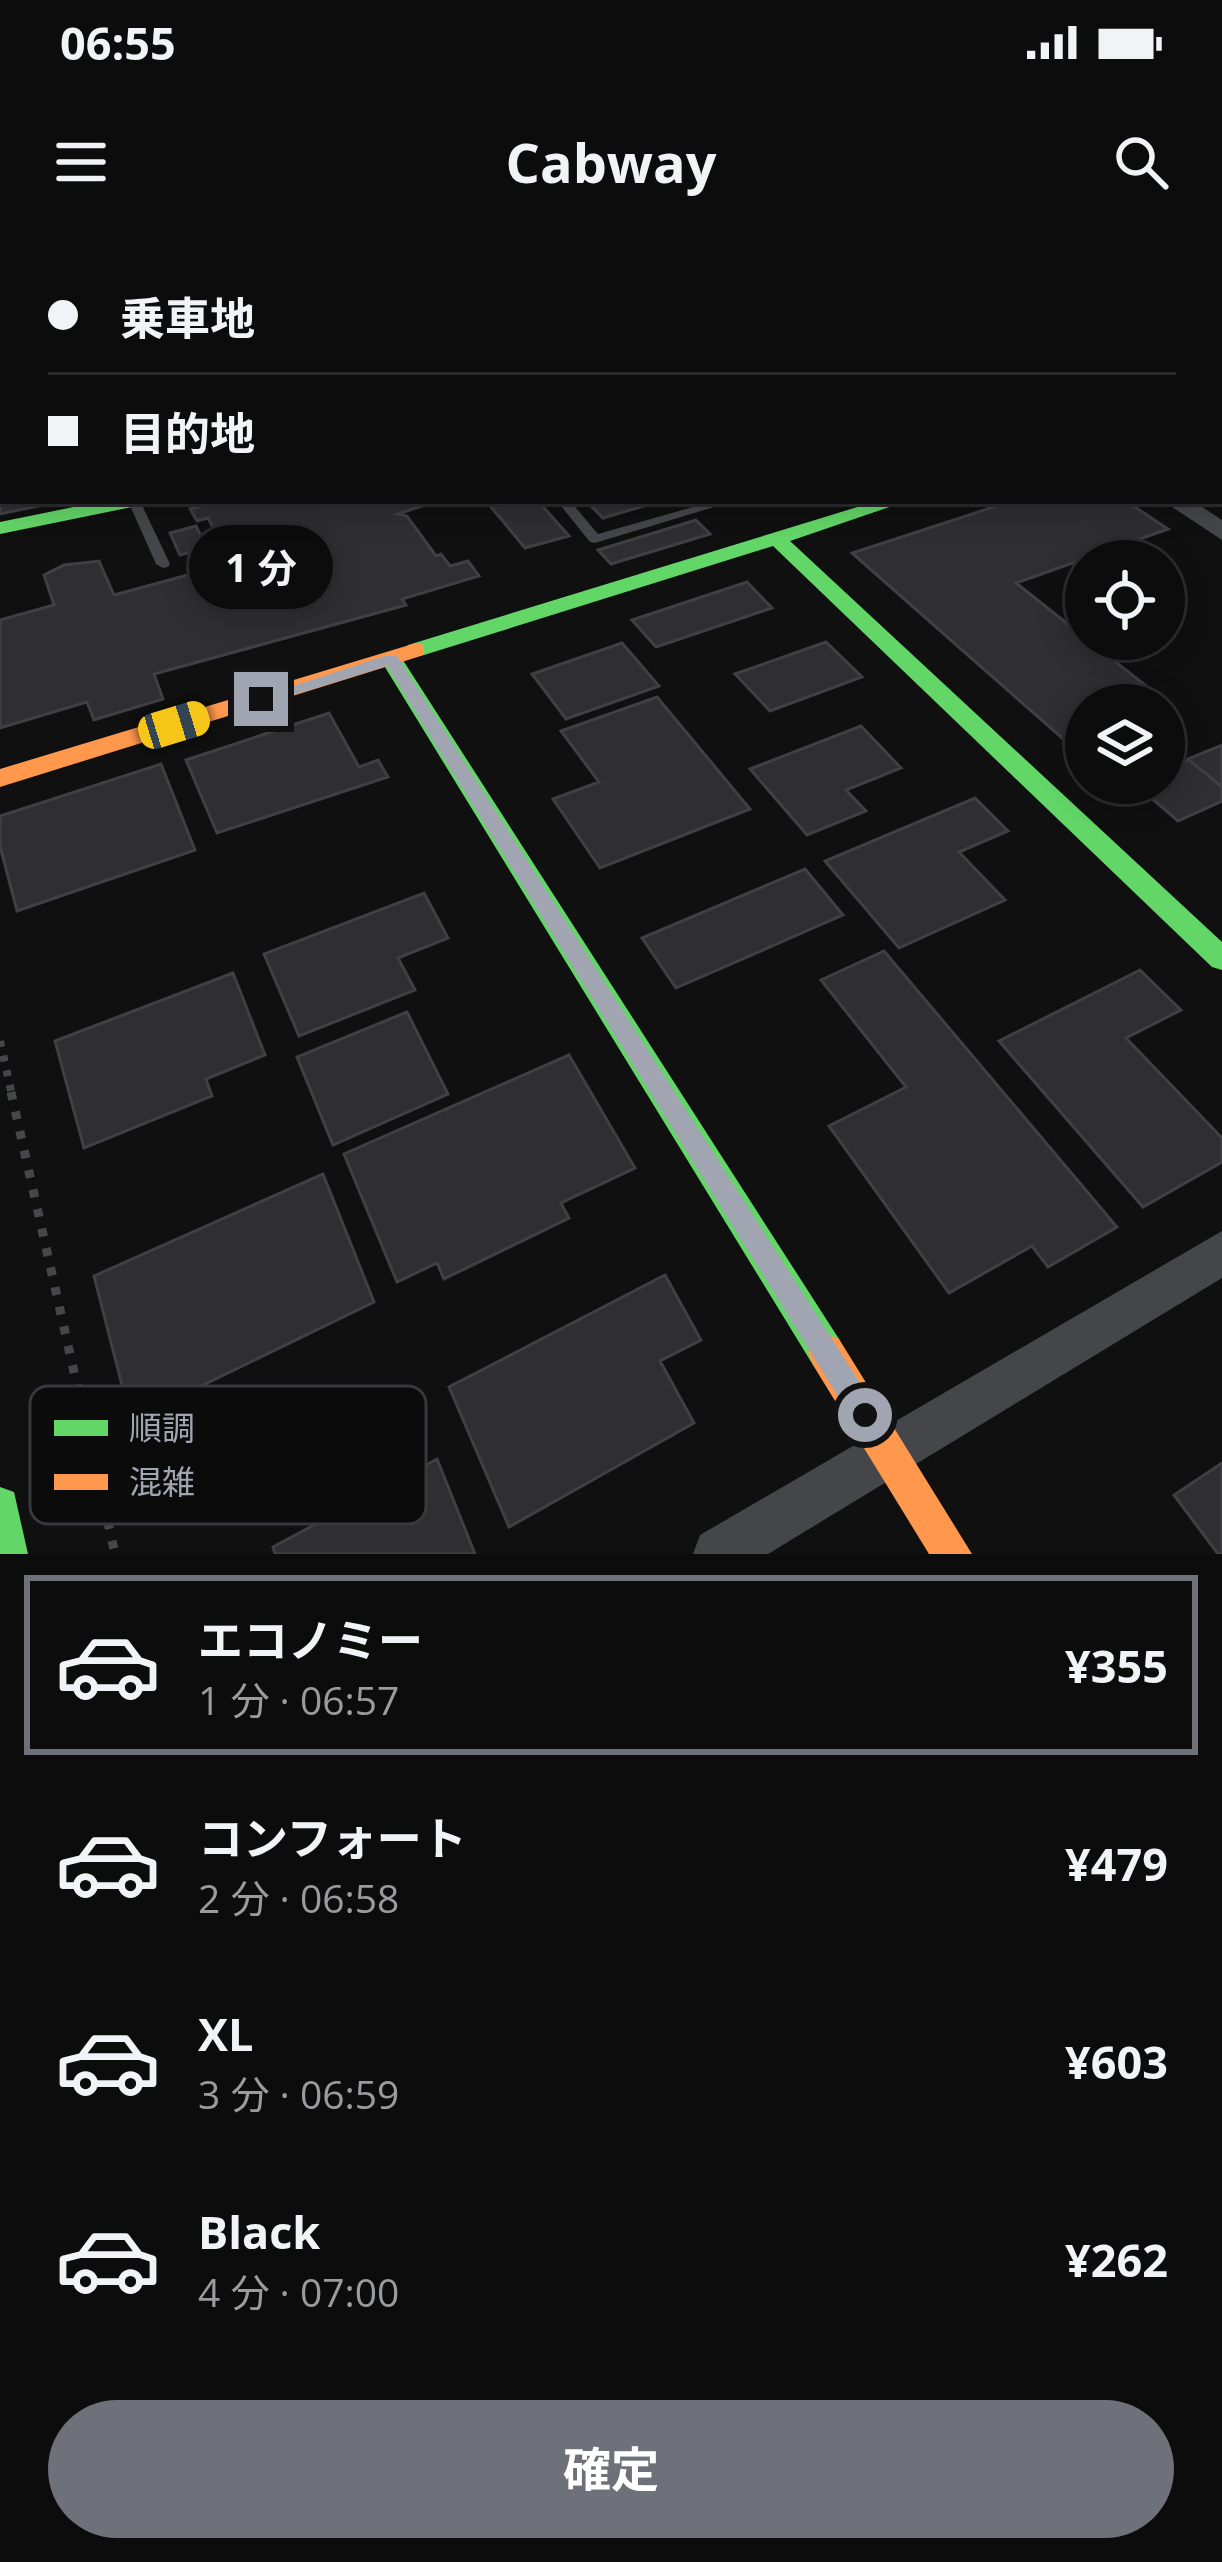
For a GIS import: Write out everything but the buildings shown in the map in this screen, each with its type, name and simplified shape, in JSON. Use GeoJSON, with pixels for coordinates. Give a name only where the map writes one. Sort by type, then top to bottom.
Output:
{"type":"FeatureCollection","features":[{"type":"Feature","properties":{"kind":"main road"},"geometry":{"type":"LineString","coordinates":[[0,528],[118,504]]}},
{"type":"Feature","properties":{"kind":"main road"},"geometry":{"type":"LineString","coordinates":[[0,778],[887,504]]}},
{"type":"Feature","properties":{"kind":"main road"},"geometry":{"type":"LineString","coordinates":[[777,539],[1222,958]]}},
{"type":"Feature","properties":{"kind":"main road"},"geometry":{"type":"LineString","coordinates":[[391,659],[952,1554]]}},
{"type":"Feature","properties":{"kind":"main road"},"geometry":{"type":"LineString","coordinates":[[0,1507],[8,1554]]}},
{"type":"Feature","properties":{"kind":"street"},"geometry":{"type":"LineString","coordinates":[[1180,504],[1222,532]]}},
{"type":"Feature","properties":{"kind":"street"},"geometry":{"type":"LineString","coordinates":[[719,1554],[1222,1253]]}},
{"type":"Feature","properties":{"kind":"lane"},"geometry":{"type":"LineString","coordinates":[[134,504],[163,564]]}},
{"type":"Feature","properties":{"kind":"lane"},"geometry":{"type":"LineString","coordinates":[[566,504],[595,539],[718,504]]}},
{"type":"Feature","properties":{"kind":"path"},"geometry":{"type":"LineString","coordinates":[[0,1041],[77,1386]]}},
{"type":"Feature","properties":{"kind":"path"},"geometry":{"type":"LineString","coordinates":[[108,1524],[115,1554]]}},
{"type":"Feature","properties":{"kind":"traffic: fast"},"geometry":{"type":"LineString","coordinates":[[0,528],[117,504]]}},
{"type":"Feature","properties":{"kind":"traffic: fast"},"geometry":{"type":"LineString","coordinates":[[416,650],[887,504]]}},
{"type":"Feature","properties":{"kind":"traffic: fast"},"geometry":{"type":"LineString","coordinates":[[777,539],[1222,959]]}},
{"type":"Feature","properties":{"kind":"traffic: fast"},"geometry":{"type":"LineString","coordinates":[[391,659],[826,1352]]}},
{"type":"Feature","properties":{"kind":"traffic: fast"},"geometry":{"type":"LineString","coordinates":[[0,1506],[8,1554]]}},
{"type":"Feature","properties":{"kind":"traffic: slow"},"geometry":{"type":"LineString","coordinates":[[0,778],[416,650]]}},
{"type":"Feature","properties":{"kind":"traffic: slow"},"geometry":{"type":"LineString","coordinates":[[826,1352],[952,1554]]}},
{"type":"Feature","properties":{"kind":"route"},"geometry":{"type":"LineString","coordinates":[[261,699],[391,659],[865,1415]]}}]}
